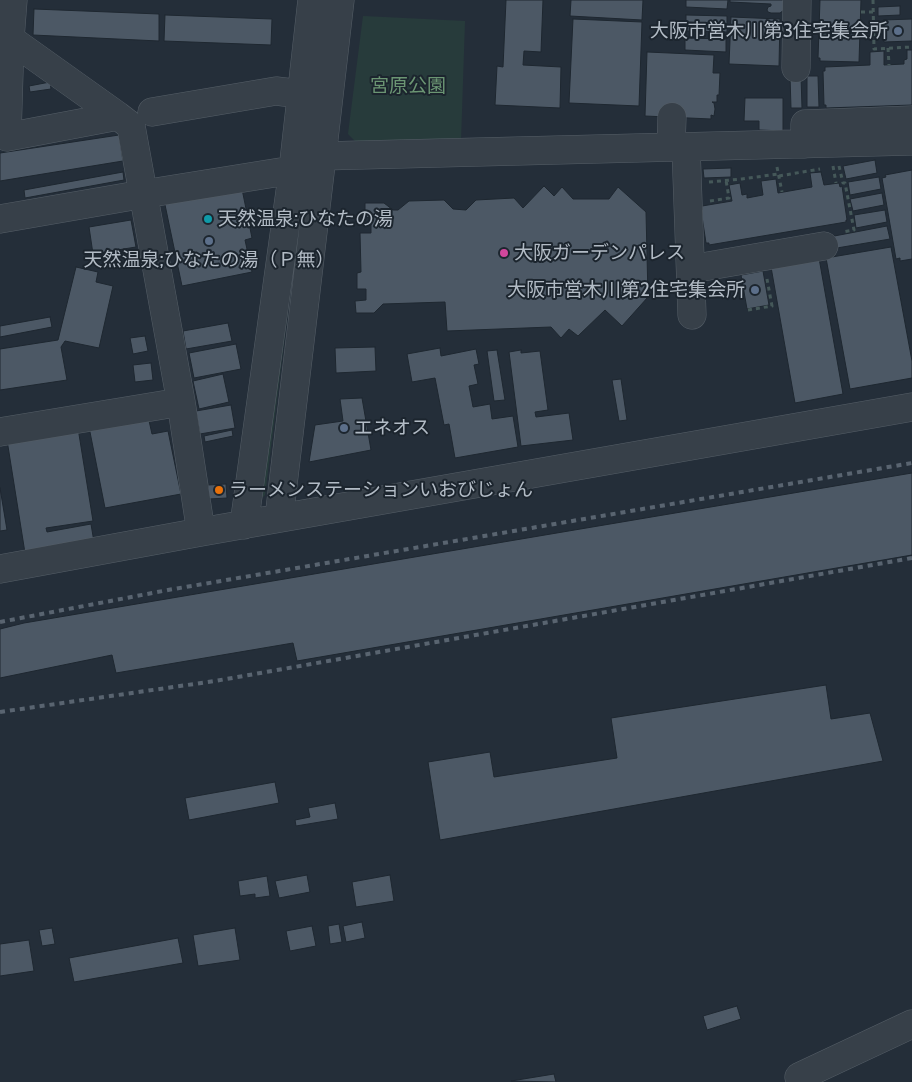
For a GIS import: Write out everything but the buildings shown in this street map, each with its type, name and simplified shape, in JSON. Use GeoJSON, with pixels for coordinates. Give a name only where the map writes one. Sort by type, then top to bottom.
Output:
{"type":"FeatureCollection","features":[{"type":"Feature","properties":{"kind":"street"},"geometry":{"type":"LineString","coordinates":[[12,0],[5,41],[7,137],[118,116]]}},
{"type":"Feature","properties":{"kind":"street"},"geometry":{"type":"LineString","coordinates":[[244,525],[293,170],[312,0]]}},
{"type":"Feature","properties":{"kind":"street"},"geometry":{"type":"LineString","coordinates":[[279,518],[340,0]]}},
{"type":"Feature","properties":{"kind":"street"},"geometry":{"type":"LineString","coordinates":[[796,68],[797,0]]}},
{"type":"Feature","properties":{"kind":"street"},"geometry":{"type":"LineString","coordinates":[[5,41],[132,126],[181,402],[201,532]]}},
{"type":"Feature","properties":{"kind":"street"},"geometry":{"type":"LineString","coordinates":[[152,112],[276,91],[301,94]]}},
{"type":"Feature","properties":{"kind":"street"},"geometry":{"type":"LineString","coordinates":[[672,118],[679,147],[696,193],[691,269],[692,315]]}},
{"type":"Feature","properties":{"kind":"street"},"geometry":{"type":"LineString","coordinates":[[805,144],[805,124],[912,120]]}},
{"type":"Feature","properties":{"kind":"street"},"geometry":{"type":"LineString","coordinates":[[0,219],[293,170],[322,156],[912,141]]}},
{"type":"Feature","properties":{"kind":"street"},"geometry":{"type":"LineString","coordinates":[[691,269],[824,246]]}},
{"type":"Feature","properties":{"kind":"street"},"geometry":{"type":"LineString","coordinates":[[0,432],[181,402]]}},
{"type":"Feature","properties":{"kind":"street"},"geometry":{"type":"LineString","coordinates":[[0,569],[912,407]]}},
{"type":"Feature","properties":{"kind":"street"},"geometry":{"type":"LineString","coordinates":[[800,1082],[799,1077],[912,1024]]}},
{"type":"Feature","properties":{"kind":"path"},"geometry":{"type":"LineString","coordinates":[[873,0],[874,49],[912,47]]}},
{"type":"Feature","properties":{"kind":"path"},"geometry":{"type":"LineString","coordinates":[[861,12],[874,12]]}},
{"type":"Feature","properties":{"kind":"path"},"geometry":{"type":"LineString","coordinates":[[888,48],[889,65]]}},
{"type":"Feature","properties":{"kind":"path"},"geometry":{"type":"LineString","coordinates":[[776,160],[782,192]]}},
{"type":"Feature","properties":{"kind":"path"},"geometry":{"type":"LineString","coordinates":[[824,246],[828,245],[826,235],[854,230],[845,183],[843,183],[839,166],[833,166],[836,183]]}},
{"type":"Feature","properties":{"kind":"path"},"geometry":{"type":"LineString","coordinates":[[696,193],[726,180],[778,174]]}},
{"type":"Feature","properties":{"kind":"path"},"geometry":{"type":"LineString","coordinates":[[696,193],[729,198],[726,180]]}},
{"type":"Feature","properties":{"kind":"path"},"geometry":{"type":"LineString","coordinates":[[748,310],[772,306],[763,256]]}},
{"type":"Feature","properties":{"kind":"green space","name":"宮原公園"},"geometry":{"type":"Polygon","coordinates":[[[363,16],[465,21],[461,141],[358,144],[348,134],[363,16]]]}},
{"type":"Feature","properties":{"kind":"green space"},"geometry":{"type":"Polygon","coordinates":[[[301,207],[265,495],[263,497],[261,496],[301,207]]]}},
{"type":"Feature","properties":{"kind":"railway"},"geometry":{"type":"LineString","coordinates":[[0,622],[168,590],[912,463]]}},
{"type":"Feature","properties":{"kind":"railway"},"geometry":{"type":"LineString","coordinates":[[0,712],[215,681],[912,558]]}},
{"type":"Feature","properties":{"kind":"place","name":"大阪市営木川第3住宅集会所"},"geometry":{"type":"Point","coordinates":[898,31]}},
{"type":"Feature","properties":{"kind":"place","name":"天然温泉;ひなたの湯"},"geometry":{"type":"Point","coordinates":[208,219]}},
{"type":"Feature","properties":{"kind":"place","name":"天然温泉;ひなたの湯（Ｐ無）"},"geometry":{"type":"Point","coordinates":[209,241]}},
{"type":"Feature","properties":{"kind":"place","name":"大阪ガーデンパレス"},"geometry":{"type":"Point","coordinates":[504,253]}},
{"type":"Feature","properties":{"kind":"place","name":"大阪市営木川第2住宅集会所"},"geometry":{"type":"Point","coordinates":[755,290]}},
{"type":"Feature","properties":{"kind":"place","name":"エネオス"},"geometry":{"type":"Point","coordinates":[344,428]}},
{"type":"Feature","properties":{"kind":"place","name":"ラーメンステーションいおびじょん"},"geometry":{"type":"Point","coordinates":[219,490]}}]}
